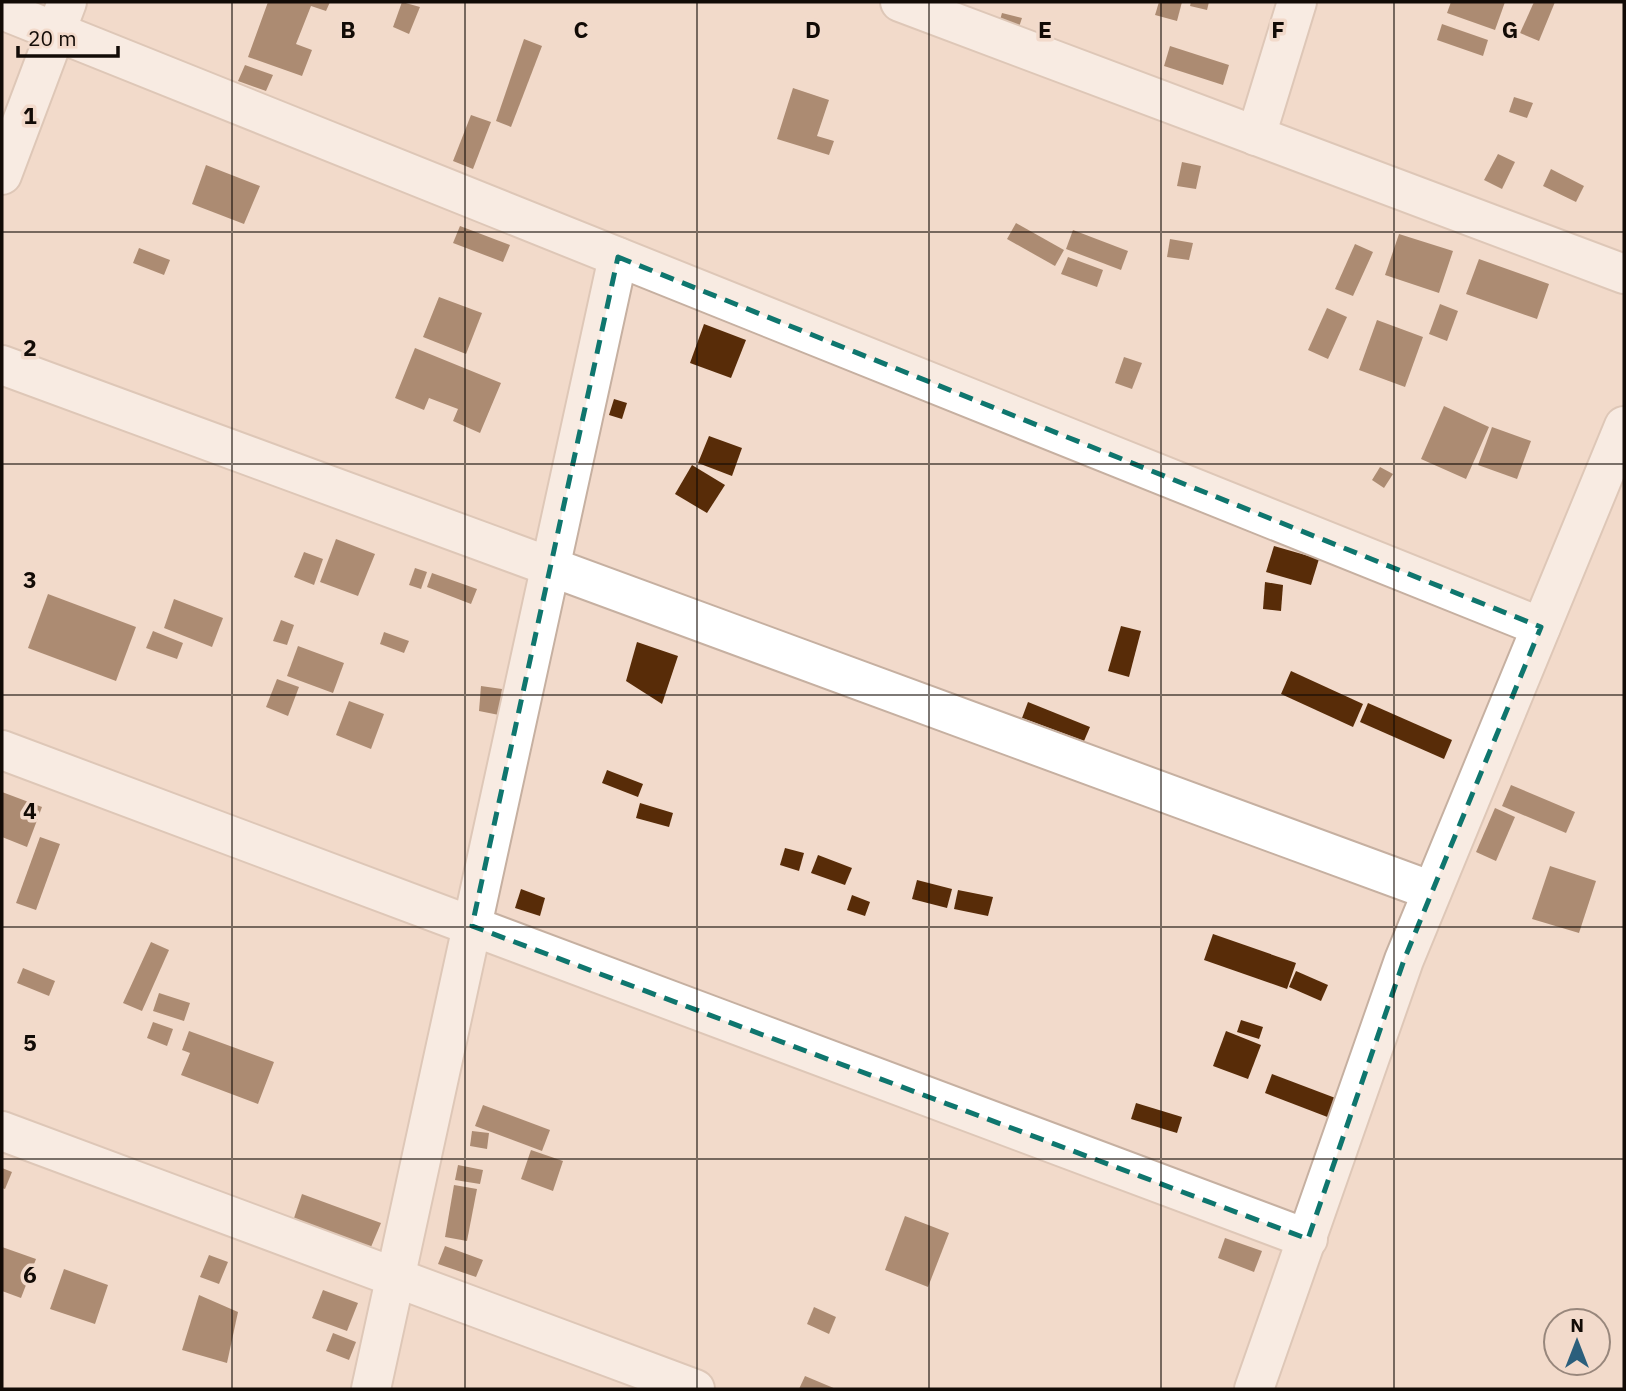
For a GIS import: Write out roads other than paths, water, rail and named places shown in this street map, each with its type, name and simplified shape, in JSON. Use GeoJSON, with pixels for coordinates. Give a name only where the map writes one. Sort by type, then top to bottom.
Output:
{"type":"FeatureCollection","features":[{"type":"Feature","properties":{"kind":"street"},"geometry":{"type":"LineString","coordinates":[[900,2],[969,14],[1256,136],[1624,274]]}},
{"type":"Feature","properties":{"kind":"street"},"geometry":{"type":"LineString","coordinates":[[1256,136],[1297,2]]}},
{"type":"Feature","properties":{"kind":"street"},"geometry":{"type":"LineString","coordinates":[[2,10],[61,17],[618,257],[1541,627]]}},
{"type":"Feature","properties":{"kind":"street"},"geometry":{"type":"LineString","coordinates":[[2,175],[61,17]]}},
{"type":"Feature","properties":{"kind":"street"},"geometry":{"type":"LineString","coordinates":[[371,1389],[618,257]]}},
{"type":"Feature","properties":{"kind":"street"},"geometry":{"type":"LineString","coordinates":[[2,365],[1433,891]]}},
{"type":"Feature","properties":{"kind":"street"},"geometry":{"type":"LineString","coordinates":[[1254,1389],[1404,960],[1624,426]]}},
{"type":"Feature","properties":{"kind":"street"},"geometry":{"type":"LineString","coordinates":[[2,750],[1308,1239]]}},
{"type":"Feature","properties":{"kind":"street"},"geometry":{"type":"LineString","coordinates":[[2,1131],[695,1389]]}}]}
